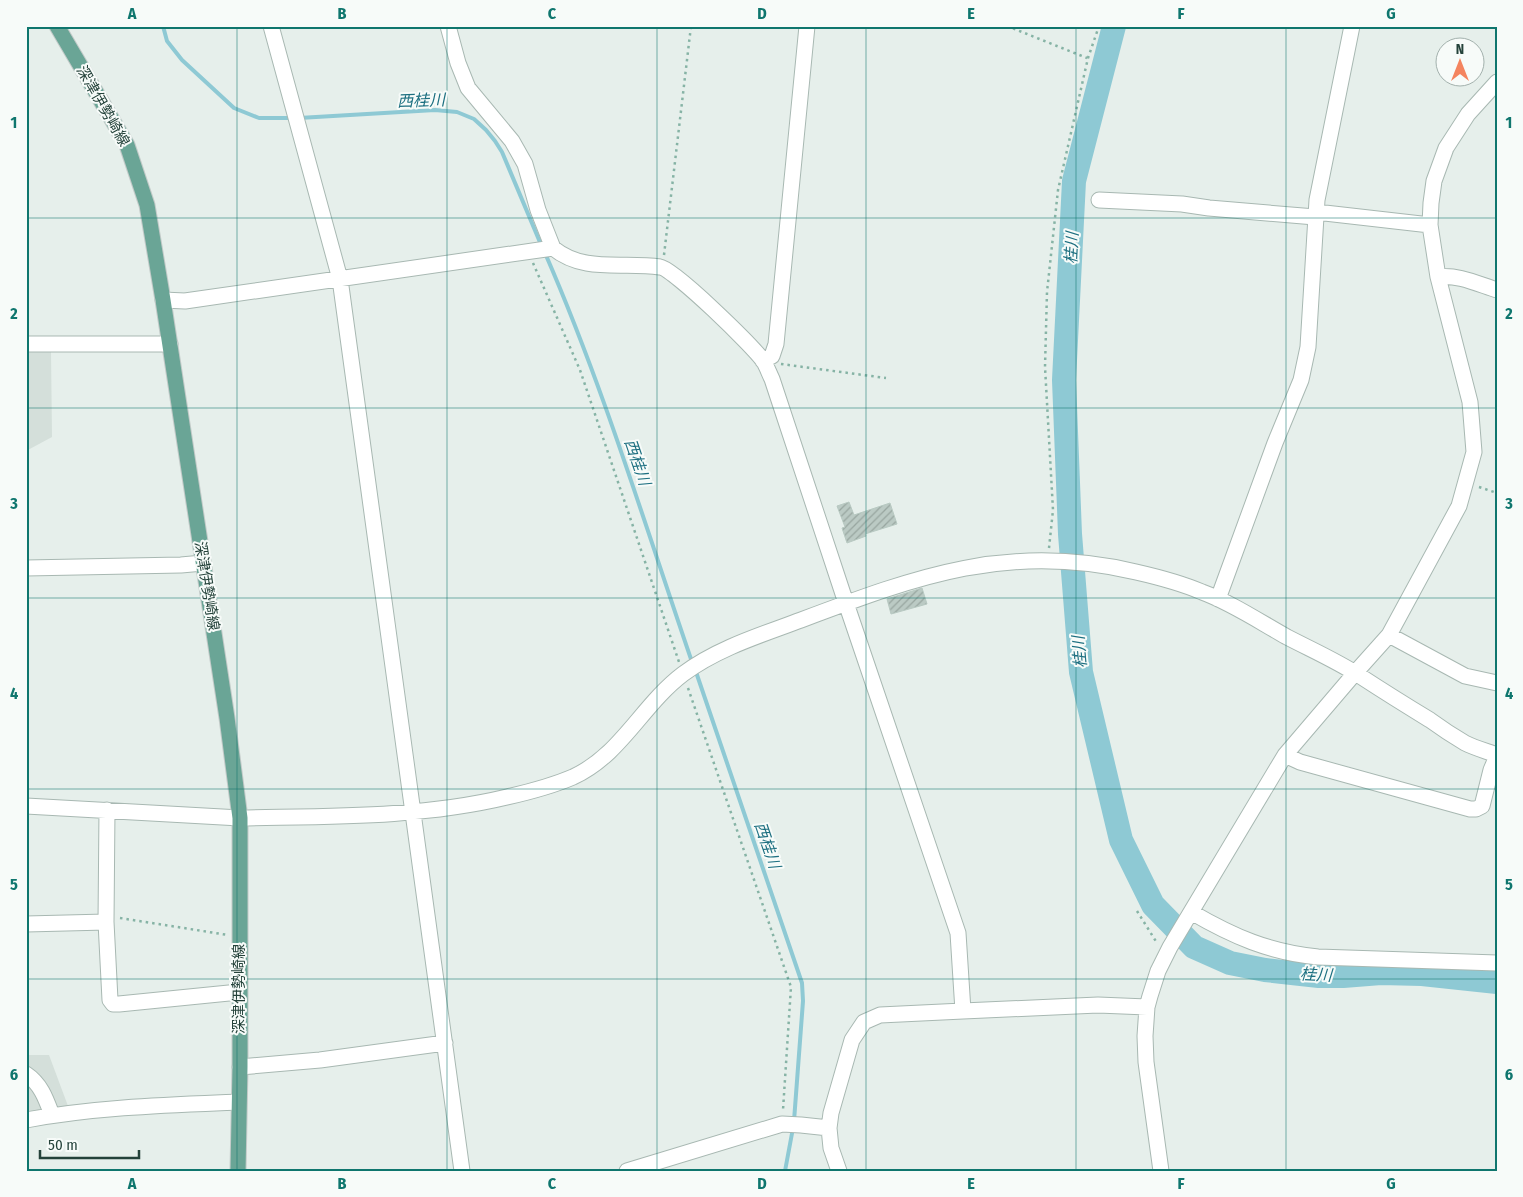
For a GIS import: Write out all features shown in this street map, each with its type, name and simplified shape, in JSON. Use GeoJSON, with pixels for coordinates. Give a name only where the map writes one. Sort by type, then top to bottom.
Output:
{"type":"FeatureCollection","features":[{"type":"Feature","properties":{"kind":"main road","name":"深津伊勢崎線"},"geometry":{"type":"LineString","coordinates":[[57,26],[127,145],[147,205],[170,344],[227,718],[240,818],[238,1171]]}},
{"type":"Feature","properties":{"kind":"street"},"geometry":{"type":"LineString","coordinates":[[271,26],[340,279],[462,1171]]}},
{"type":"Feature","properties":{"kind":"street"},"geometry":{"type":"LineString","coordinates":[[448,26],[458,63],[468,88],[512,141],[525,164],[538,210],[542,250]]}},
{"type":"Feature","properties":{"kind":"street"},"geometry":{"type":"LineString","coordinates":[[763,361],[772,356],[776,344],[807,26]]}},
{"type":"Feature","properties":{"kind":"street"},"geometry":{"type":"LineString","coordinates":[[1218,599],[1275,443],[1301,380],[1308,347],[1315,215],[1352,26]]}},
{"type":"Feature","properties":{"kind":"street"},"geometry":{"type":"LineString","coordinates":[[1162,1171],[1145,1050],[1147,1007],[1158,971],[1169,949],[1285,755],[1389,635],[1458,506],[1466,482],[1474,452],[1470,402],[1438,277],[1430,225],[1434,181],[1446,148],[1468,114],[1497,82]]}},
{"type":"Feature","properties":{"kind":"street"},"geometry":{"type":"LineString","coordinates":[[1100,200],[1182,204],[1209,208],[1430,225]]}},
{"type":"Feature","properties":{"kind":"street"},"geometry":{"type":"LineString","coordinates":[[163,300],[185,301],[542,250],[598,266],[662,267],[696,293],[748,344],[763,361],[772,379],[958,932],[962,1011]]}},
{"type":"Feature","properties":{"kind":"street"},"geometry":{"type":"LineString","coordinates":[[1438,277],[1447,275],[1497,290]]}},
{"type":"Feature","properties":{"kind":"street"},"geometry":{"type":"LineString","coordinates":[[26,344],[170,344]]}},
{"type":"Feature","properties":{"kind":"street"},"geometry":{"type":"LineString","coordinates":[[26,806],[240,818],[413,812],[460,807],[524,793],[555,784],[584,771],[612,750],[663,692],[690,669],[743,642],[897,585],[964,567],[1006,561],[1052,560],[1094,564],[1163,579],[1204,592],[1355,673],[1466,743],[1497,756],[1491,770],[1482,806],[1470,810],[1300,762],[1285,755]]}},
{"type":"Feature","properties":{"kind":"street"},"geometry":{"type":"LineString","coordinates":[[26,568],[203,563]]}},
{"type":"Feature","properties":{"kind":"street"},"geometry":{"type":"LineString","coordinates":[[1389,635],[1465,676],[1497,683]]}},
{"type":"Feature","properties":{"kind":"street"},"geometry":{"type":"LineString","coordinates":[[107,810],[107,919],[110,1000],[113,1004],[239,992]]}},
{"type":"Feature","properties":{"kind":"street"},"geometry":{"type":"LineString","coordinates":[[1190,914],[1236,936],[1264,947],[1291,954],[1318,957],[1497,963]]}},
{"type":"Feature","properties":{"kind":"street"},"geometry":{"type":"LineString","coordinates":[[26,924],[107,919]]}},
{"type":"Feature","properties":{"kind":"street"},"geometry":{"type":"LineString","coordinates":[[839,1171],[831,1148],[829,1128],[831,1113],[852,1040],[864,1022],[880,1016],[962,1011],[1098,1005],[1147,1007]]}},
{"type":"Feature","properties":{"kind":"street"},"geometry":{"type":"LineString","coordinates":[[240,1067],[320,1060],[445,1043]]}},
{"type":"Feature","properties":{"kind":"street"},"geometry":{"type":"LineString","coordinates":[[26,1074],[34,1080],[44,1096],[52,1115]]}},
{"type":"Feature","properties":{"kind":"street"},"geometry":{"type":"LineString","coordinates":[[26,1120],[67,1112],[124,1107],[238,1102]]}},
{"type":"Feature","properties":{"kind":"street"},"geometry":{"type":"LineString","coordinates":[[627,1171],[790,1124],[829,1128]]}},
{"type":"Feature","properties":{"kind":"path"},"geometry":{"type":"LineString","coordinates":[[662,267],[691,26]]}},
{"type":"Feature","properties":{"kind":"path"},"geometry":{"type":"LineString","coordinates":[[1007,26],[1088,58]]}},
{"type":"Feature","properties":{"kind":"path"},"geometry":{"type":"LineString","coordinates":[[1052,560],[1049,545],[1053,510],[1045,367],[1047,292],[1058,190],[1088,58],[1099,26]]}},
{"type":"Feature","properties":{"kind":"path"},"geometry":{"type":"LineString","coordinates":[[542,250],[580,370],[690,669],[791,987],[790,1124]]}},
{"type":"Feature","properties":{"kind":"path"},"geometry":{"type":"LineString","coordinates":[[763,361],[886,378]]}},
{"type":"Feature","properties":{"kind":"path"},"geometry":{"type":"LineString","coordinates":[[1466,482],[1497,494]]}},
{"type":"Feature","properties":{"kind":"path"},"geometry":{"type":"LineString","coordinates":[[1136,912],[1157,942],[1169,949]]}},
{"type":"Feature","properties":{"kind":"path"},"geometry":{"type":"LineString","coordinates":[[107,919],[239,937]]}},
{"type":"Feature","properties":{"kind":"shaded area"},"geometry":{"type":"Polygon","coordinates":[[[26,352],[51,352],[52,437],[26,451],[26,352]]]}},
{"type":"Feature","properties":{"kind":"shaded area"},"geometry":{"type":"Polygon","coordinates":[[[26,1055],[49,1055],[68,1106],[26,1115],[26,1055]]]}},
{"type":"Feature","properties":{"kind":"building"},"geometry":{"type":"Polygon","coordinates":[[[849,502],[854,515],[890,503],[897,524],[865,534],[866,536],[847,543],[842,528],[845,527],[837,506],[849,502]]]}},
{"type":"Feature","properties":{"kind":"building"},"geometry":{"type":"Polygon","coordinates":[[[922,588],[927,604],[891,614],[887,599],[922,588]]]}},
{"type":"Feature","properties":{"kind":"waterway","name":"西桂川"},"geometry":{"type":"LineString","coordinates":[[163,26],[167,41],[182,60],[234,108],[259,118],[292,118]]}},
{"type":"Feature","properties":{"kind":"waterway","name":"桂川"},"geometry":{"type":"LineString","coordinates":[[1114,26],[1074,181],[1064,380],[1070,534],[1081,672],[1121,840],[1153,905],[1194,947],[1230,963],[1265,970],[1319,976],[1381,973],[1422,974],[1497,982]]}},
{"type":"Feature","properties":{"kind":"waterway","name":"西桂川"},"geometry":{"type":"LineString","coordinates":[[299,118],[435,110],[457,112],[474,119],[486,130],[502,152],[542,247]]}},
{"type":"Feature","properties":{"kind":"waterway","name":"西桂川"},"geometry":{"type":"LineString","coordinates":[[545,253],[605,405],[692,662]]}},
{"type":"Feature","properties":{"kind":"waterway","name":"西桂川"},"geometry":{"type":"LineString","coordinates":[[695,669],[802,983],[803,1001],[794,1121]]}},
{"type":"Feature","properties":{"kind":"waterway","name":"西桂川"},"geometry":{"type":"LineString","coordinates":[[785,1171],[793,1128]]}}]}
